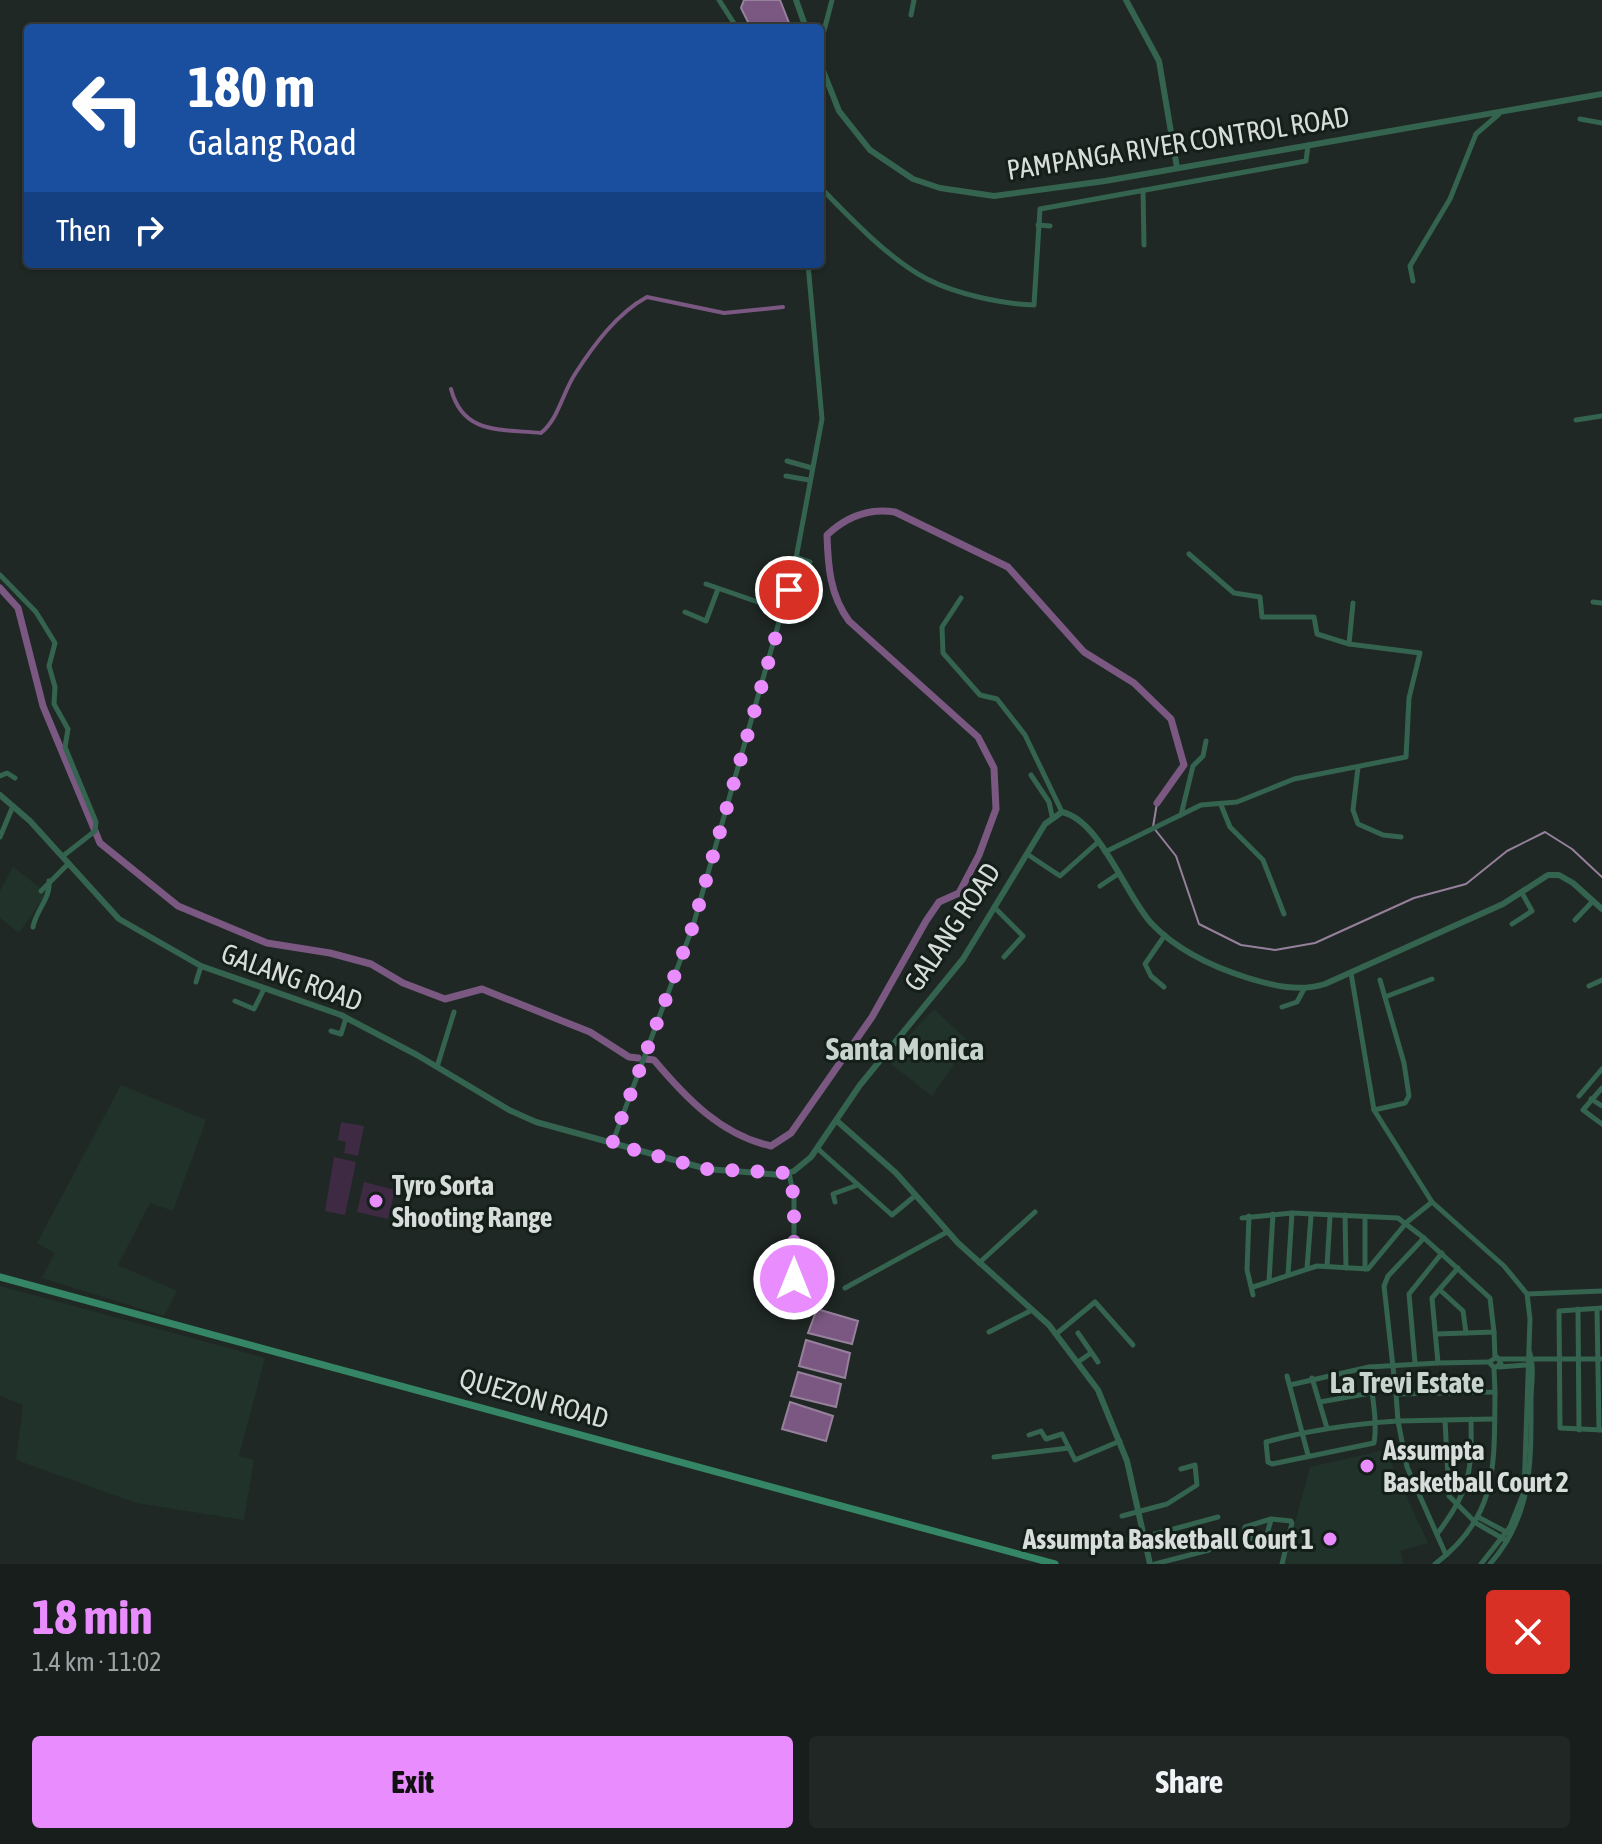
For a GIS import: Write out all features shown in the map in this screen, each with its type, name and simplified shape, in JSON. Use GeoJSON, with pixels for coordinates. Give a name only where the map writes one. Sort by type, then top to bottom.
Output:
{"type":"FeatureCollection","features":[{"type":"Feature","properties":{"kind":"main road","name":"QUEZON ROAD"},"geometry":{"type":"LineString","coordinates":[[0,1277],[1055,1564]]}},
{"type":"Feature","properties":{"kind":"street"},"geometry":{"type":"LineString","coordinates":[[719,0],[734,24]]}},
{"type":"Feature","properties":{"kind":"street"},"geometry":{"type":"LineString","coordinates":[[796,0],[805,24]]}},
{"type":"Feature","properties":{"kind":"street"},"geometry":{"type":"LineString","coordinates":[[824,31],[832,0]]}},
{"type":"Feature","properties":{"kind":"street"},"geometry":{"type":"LineString","coordinates":[[911,15],[914,0]]}},
{"type":"Feature","properties":{"kind":"street"},"geometry":{"type":"LineString","coordinates":[[1126,0],[1159,61],[1177,168]]}},
{"type":"Feature","properties":{"kind":"street","name":"PAMPANGA RIVER CONTROL ROAD"},"geometry":{"type":"LineString","coordinates":[[824,73],[839,111],[874,153],[913,179],[970,194],[1001,196],[1602,94]]}},
{"type":"Feature","properties":{"kind":"street"},"geometry":{"type":"LineString","coordinates":[[1413,281],[1410,266],[1450,199],[1476,134],[1500,113]]}},
{"type":"Feature","properties":{"kind":"street"},"geometry":{"type":"LineString","coordinates":[[1580,119],[1602,123]]}},
{"type":"Feature","properties":{"kind":"street"},"geometry":{"type":"LineString","coordinates":[[824,191],[924,278],[944,286],[1034,305],[1040,209],[1306,161],[1308,145]]}},
{"type":"Feature","properties":{"kind":"street"},"geometry":{"type":"LineString","coordinates":[[1143,190],[1144,245]]}},
{"type":"Feature","properties":{"kind":"street"},"geometry":{"type":"LineString","coordinates":[[1038,225],[1050,226]]}},
{"type":"Feature","properties":{"kind":"street"},"geometry":{"type":"LineString","coordinates":[[612,1144],[693,926],[784,611],[822,419],[808,268]]}},
{"type":"Feature","properties":{"kind":"street"},"geometry":{"type":"LineString","coordinates":[[1576,420],[1602,416]]}},
{"type":"Feature","properties":{"kind":"street"},"geometry":{"type":"LineString","coordinates":[[787,461],[812,468]]}},
{"type":"Feature","properties":{"kind":"street"},"geometry":{"type":"LineString","coordinates":[[786,476],[809,480]]}},
{"type":"Feature","properties":{"kind":"street"},"geometry":{"type":"LineString","coordinates":[[1105,852],[1201,805],[1241,801],[1294,779],[1406,757],[1409,698],[1421,656],[1417,651],[1349,644],[1317,634],[1314,617],[1262,617],[1260,597],[1234,593],[1189,554]]}},
{"type":"Feature","properties":{"kind":"street"},"geometry":{"type":"LineString","coordinates":[[796,557],[810,562]]}},
{"type":"Feature","properties":{"kind":"street"},"geometry":{"type":"LineString","coordinates":[[0,575],[36,612],[55,643],[49,666],[55,687],[54,704],[68,729],[65,747],[96,822],[92,833],[63,856]]}},
{"type":"Feature","properties":{"kind":"street"},"geometry":{"type":"LineString","coordinates":[[706,584],[784,611]]}},
{"type":"Feature","properties":{"kind":"street"},"geometry":{"type":"LineString","coordinates":[[685,612],[706,621],[718,589]]}},
{"type":"Feature","properties":{"kind":"street"},"geometry":{"type":"LineString","coordinates":[[961,598],[942,627],[943,653],[980,695],[997,699],[1025,735],[1062,812]]}},
{"type":"Feature","properties":{"kind":"street"},"geometry":{"type":"LineString","coordinates":[[1593,602],[1602,603]]}},
{"type":"Feature","properties":{"kind":"street"},"geometry":{"type":"LineString","coordinates":[[1349,644],[1353,603]]}},
{"type":"Feature","properties":{"kind":"street"},"geometry":{"type":"LineString","coordinates":[[1181,816],[1193,766],[1203,756],[1206,741]]}},
{"type":"Feature","properties":{"kind":"street"},"geometry":{"type":"LineString","coordinates":[[1358,767],[1353,810],[1358,824],[1383,835],[1401,837]]}},
{"type":"Feature","properties":{"kind":"street"},"geometry":{"type":"LineString","coordinates":[[0,776],[7,773],[15,778]]}},
{"type":"Feature","properties":{"kind":"street"},"geometry":{"type":"LineString","coordinates":[[1031,775],[1049,802],[1052,816],[1062,812],[1078,818],[1105,852],[1137,906],[1165,935],[1223,969],[1272,984],[1304,989],[1351,973],[1522,893],[1540,878],[1552,874],[1573,883],[1602,909]]}},
{"type":"Feature","properties":{"kind":"street","name":"GALANG ROAD"},"geometry":{"type":"LineString","coordinates":[[0,795],[63,856],[119,919],[201,966],[263,991],[346,1018],[509,1110],[550,1126],[707,1169],[789,1173],[818,1149],[860,1085],[957,968],[1052,816]]}},
{"type":"Feature","properties":{"kind":"street"},"geometry":{"type":"LineString","coordinates":[[1221,805],[1230,827],[1263,860],[1284,914]]}},
{"type":"Feature","properties":{"kind":"street"},"geometry":{"type":"LineString","coordinates":[[0,837],[13,806]]}},
{"type":"Feature","properties":{"kind":"street"},"geometry":{"type":"LineString","coordinates":[[1027,854],[1060,876],[1097,843]]}},
{"type":"Feature","properties":{"kind":"street"},"geometry":{"type":"LineString","coordinates":[[41,891],[69,863]]}},
{"type":"Feature","properties":{"kind":"street"},"geometry":{"type":"LineString","coordinates":[[1100,886],[1118,874]]}},
{"type":"Feature","properties":{"kind":"street"},"geometry":{"type":"LineString","coordinates":[[33,927],[37,912],[49,893],[49,881]]}},
{"type":"Feature","properties":{"kind":"street"},"geometry":{"type":"LineString","coordinates":[[1512,924],[1532,911],[1522,893]]}},
{"type":"Feature","properties":{"kind":"street"},"geometry":{"type":"LineString","coordinates":[[1575,920],[1593,901]]}},
{"type":"Feature","properties":{"kind":"street"},"geometry":{"type":"LineString","coordinates":[[993,906],[1023,936],[1004,957]]}},
{"type":"Feature","properties":{"kind":"street"},"geometry":{"type":"LineString","coordinates":[[1164,987],[1151,976],[1145,964],[1165,935]]}},
{"type":"Feature","properties":{"kind":"street"},"geometry":{"type":"LineString","coordinates":[[196,982],[201,966]]}},
{"type":"Feature","properties":{"kind":"street"},"geometry":{"type":"LineString","coordinates":[[1351,973],[1374,1110],[1432,1202],[1504,1266],[1527,1294],[1529,1471],[1508,1534],[1490,1564]]}},
{"type":"Feature","properties":{"kind":"street"},"geometry":{"type":"LineString","coordinates":[[1385,997],[1432,979]]}},
{"type":"Feature","properties":{"kind":"street"},"geometry":{"type":"LineString","coordinates":[[1374,1110],[1405,1103],[1409,1096],[1380,980]]}},
{"type":"Feature","properties":{"kind":"street"},"geometry":{"type":"LineString","coordinates":[[1589,986],[1602,980]]}},
{"type":"Feature","properties":{"kind":"street"},"geometry":{"type":"LineString","coordinates":[[1282,1007],[1297,1002],[1304,989]]}},
{"type":"Feature","properties":{"kind":"street"},"geometry":{"type":"LineString","coordinates":[[235,1001],[254,1009],[263,991]]}},
{"type":"Feature","properties":{"kind":"street"},"geometry":{"type":"LineString","coordinates":[[437,1067],[454,1012]]}},
{"type":"Feature","properties":{"kind":"street"},"geometry":{"type":"LineString","coordinates":[[331,1031],[341,1034],[346,1018]]}},
{"type":"Feature","properties":{"kind":"street"},"geometry":{"type":"LineString","coordinates":[[1579,1096],[1602,1069]]}},
{"type":"Feature","properties":{"kind":"street"},"geometry":{"type":"LineString","coordinates":[[1602,1088],[1583,1112],[1602,1124]]}},
{"type":"Feature","properties":{"kind":"street"},"geometry":{"type":"LineString","coordinates":[[1591,1099],[1602,1106]]}},
{"type":"Feature","properties":{"kind":"street"},"geometry":{"type":"LineString","coordinates":[[837,1121],[916,1194],[947,1232],[979,1263],[1033,1309],[1098,1390],[1120,1441],[1152,1564],[1209,1550]]}},
{"type":"Feature","properties":{"kind":"street"},"geometry":{"type":"LineString","coordinates":[[818,1149],[892,1215],[916,1194]]}},
{"type":"Feature","properties":{"kind":"street"},"geometry":{"type":"LineString","coordinates":[[789,1173],[794,1198],[794,1279]]}},
{"type":"Feature","properties":{"kind":"street"},"geometry":{"type":"LineString","coordinates":[[835,1202],[833,1194],[856,1186]]}},
{"type":"Feature","properties":{"kind":"street"},"geometry":{"type":"LineString","coordinates":[[1366,1269],[1407,1222],[1432,1202]]}},
{"type":"Feature","properties":{"kind":"street"},"geometry":{"type":"LineString","coordinates":[[979,1263],[1035,1212]]}},
{"type":"Feature","properties":{"kind":"street"},"geometry":{"type":"LineString","coordinates":[[1288,1275],[1292,1213]]}},
{"type":"Feature","properties":{"kind":"street"},"geometry":{"type":"LineString","coordinates":[[1253,1295],[1247,1270],[1245,1217],[1292,1213],[1407,1222],[1490,1298],[1497,1358],[1493,1477],[1476,1519],[1435,1564]]}},
{"type":"Feature","properties":{"kind":"street"},"geometry":{"type":"LineString","coordinates":[[1269,1281],[1273,1214]]}},
{"type":"Feature","properties":{"kind":"street"},"geometry":{"type":"LineString","coordinates":[[1345,1215],[1346,1268]]}},
{"type":"Feature","properties":{"kind":"street"},"geometry":{"type":"LineString","coordinates":[[1307,1268],[1311,1216]]}},
{"type":"Feature","properties":{"kind":"street"},"geometry":{"type":"LineString","coordinates":[[1327,1266],[1330,1216]]}},
{"type":"Feature","properties":{"kind":"street"},"geometry":{"type":"LineString","coordinates":[[1365,1217],[1366,1269],[1369,1278]]}},
{"type":"Feature","properties":{"kind":"street"},"geometry":{"type":"LineString","coordinates":[[845,1288],[947,1232]]}},
{"type":"Feature","properties":{"kind":"street"},"geometry":{"type":"LineString","coordinates":[[1424,1238],[1388,1276],[1384,1286],[1404,1455],[1446,1555]]}},
{"type":"Feature","properties":{"kind":"street"},"geometry":{"type":"LineString","coordinates":[[1415,1363],[1409,1294],[1442,1253]]}},
{"type":"Feature","properties":{"kind":"street"},"geometry":{"type":"LineString","coordinates":[[1253,1287],[1307,1268],[1366,1269]]}},
{"type":"Feature","properties":{"kind":"street"},"geometry":{"type":"LineString","coordinates":[[1438,1363],[1432,1300],[1458,1268]]}},
{"type":"Feature","properties":{"kind":"street"},"geometry":{"type":"LineString","coordinates":[[1440,1290],[1463,1311],[1466,1333]]}},
{"type":"Feature","properties":{"kind":"street"},"geometry":{"type":"LineString","coordinates":[[1527,1294],[1602,1291]]}},
{"type":"Feature","properties":{"kind":"street"},"geometry":{"type":"LineString","coordinates":[[1056,1334],[1095,1302],[1133,1345]]}},
{"type":"Feature","properties":{"kind":"street"},"geometry":{"type":"LineString","coordinates":[[1600,1308],[1600,1430],[1560,1428],[1559,1311],[1578,1309],[1600,1308]]}},
{"type":"Feature","properties":{"kind":"street"},"geometry":{"type":"LineString","coordinates":[[989,1332],[1033,1309]]}},
{"type":"Feature","properties":{"kind":"street"},"geometry":{"type":"LineString","coordinates":[[1578,1309],[1579,1430]]}},
{"type":"Feature","properties":{"kind":"street"},"geometry":{"type":"LineString","coordinates":[[1436,1334],[1494,1332]]}},
{"type":"Feature","properties":{"kind":"street"},"geometry":{"type":"LineString","coordinates":[[1078,1333],[1098,1362]]}},
{"type":"Feature","properties":{"kind":"street"},"geometry":{"type":"LineString","coordinates":[[1078,1362],[1091,1353]]}},
{"type":"Feature","properties":{"kind":"street"},"geometry":{"type":"LineString","coordinates":[[1290,1385],[1312,1378],[1393,1364],[1489,1362],[1497,1358],[1529,1361],[1600,1359]]}},
{"type":"Feature","properties":{"kind":"street"},"geometry":{"type":"LineString","coordinates":[[1489,1362],[1497,1367],[1529,1361]]}},
{"type":"Feature","properties":{"kind":"street"},"geometry":{"type":"LineString","coordinates":[[1369,1367],[1373,1422],[1374,1443],[1272,1464],[1268,1462],[1266,1442],[1302,1432],[1373,1422],[1494,1419]]}},
{"type":"Feature","properties":{"kind":"street"},"geometry":{"type":"LineString","coordinates":[[1287,1376],[1308,1455]]}},
{"type":"Feature","properties":{"kind":"street"},"geometry":{"type":"LineString","coordinates":[[1312,1378],[1327,1428]]}},
{"type":"Feature","properties":{"kind":"street"},"geometry":{"type":"LineString","coordinates":[[1396,1394],[1495,1392]]}},
{"type":"Feature","properties":{"kind":"street"},"geometry":{"type":"LineString","coordinates":[[1320,1402],[1371,1393]]}},
{"type":"Feature","properties":{"kind":"street"},"geometry":{"type":"LineString","coordinates":[[1437,1534],[1459,1506],[1472,1470],[1471,1419]]}},
{"type":"Feature","properties":{"kind":"street"},"geometry":{"type":"LineString","coordinates":[[1445,1420],[1449,1496],[1504,1540]]}},
{"type":"Feature","properties":{"kind":"street"},"geometry":{"type":"LineString","coordinates":[[1029,1435],[1041,1431],[1046,1439],[1061,1430],[1075,1460],[1120,1441]]}},
{"type":"Feature","properties":{"kind":"street"},"geometry":{"type":"LineString","coordinates":[[994,1457],[1069,1448]]}},
{"type":"Feature","properties":{"kind":"street"},"geometry":{"type":"LineString","coordinates":[[1122,1516],[1167,1504],[1197,1485],[1195,1465],[1181,1469]]}},
{"type":"Feature","properties":{"kind":"street"},"geometry":{"type":"LineString","coordinates":[[1416,1486],[1446,1481]]}},
{"type":"Feature","properties":{"kind":"street"},"geometry":{"type":"LineString","coordinates":[[1104,1547],[1218,1517]]}},
{"type":"Feature","properties":{"kind":"street"},"geometry":{"type":"LineString","coordinates":[[1265,1541],[1271,1519]]}},
{"type":"Feature","properties":{"kind":"street"},"geometry":{"type":"LineString","coordinates":[[1282,1564],[1286,1548],[1291,1521],[1271,1519],[1245,1527],[1243,1536],[1286,1548]]}},
{"type":"Feature","properties":{"kind":"street"},"geometry":{"type":"LineString","coordinates":[[1476,1519],[1508,1534]]}},
{"type":"Feature","properties":{"kind":"street"},"geometry":{"type":"LineString","coordinates":[[1481,1564],[1504,1540]]}},
{"type":"Feature","properties":{"kind":"shaded area"},"geometry":{"type":"Polygon","coordinates":[[[744,0],[780,0],[789,24],[749,24],[741,8],[744,0]]]}},
{"type":"Feature","properties":{"kind":"shaded area"},"geometry":{"type":"Polygon","coordinates":[[[13,867],[47,893],[19,933],[0,918],[0,891],[13,867]]]}},
{"type":"Feature","properties":{"kind":"shaded area"},"geometry":{"type":"Polygon","coordinates":[[[934,1009],[969,1042],[932,1096],[886,1060],[934,1009]]]}},
{"type":"Feature","properties":{"kind":"shaded area"},"geometry":{"type":"Polygon","coordinates":[[[121,1085],[206,1120],[173,1211],[150,1203],[118,1265],[177,1291],[164,1316],[42,1278],[55,1253],[37,1243],[121,1085]]]}},
{"type":"Feature","properties":{"kind":"shaded area"},"geometry":{"type":"Polygon","coordinates":[[[341,1122],[364,1126],[358,1156],[344,1153],[346,1142],[338,1140],[341,1122]]]}},
{"type":"Feature","properties":{"kind":"shaded area"},"geometry":{"type":"Polygon","coordinates":[[[334,1157],[356,1162],[345,1215],[325,1211],[334,1157]]]}},
{"type":"Feature","properties":{"kind":"shaded area","name":"Tyro Sorta Shooting Range"},"geometry":{"type":"Polygon","coordinates":[[[364,1182],[395,1190],[388,1219],[357,1212],[364,1182]]]}},
{"type":"Feature","properties":{"kind":"shaded area"},"geometry":{"type":"Polygon","coordinates":[[[0,1286],[265,1358],[239,1456],[254,1460],[244,1520],[136,1503],[16,1460],[23,1405],[0,1396],[0,1286]]]}},
{"type":"Feature","properties":{"kind":"shaded area"},"geometry":{"type":"Polygon","coordinates":[[[817,1309],[858,1321],[852,1344],[808,1333],[817,1309]]]}},
{"type":"Feature","properties":{"kind":"shaded area"},"geometry":{"type":"Polygon","coordinates":[[[806,1340],[850,1353],[845,1378],[799,1366],[806,1340]]]}},
{"type":"Feature","properties":{"kind":"shaded area"},"geometry":{"type":"Polygon","coordinates":[[[798,1372],[841,1384],[836,1407],[791,1396],[798,1372]]]}},
{"type":"Feature","properties":{"kind":"shaded area"},"geometry":{"type":"Polygon","coordinates":[[[790,1402],[833,1416],[826,1441],[782,1429],[790,1402]]]}},
{"type":"Feature","properties":{"kind":"shaded area"},"geometry":{"type":"Polygon","coordinates":[[[1385,1450],[1428,1543],[1400,1551],[1404,1564],[1284,1564],[1310,1467],[1385,1450]]]}},
{"type":"Feature","properties":{"kind":"waterway"},"geometry":{"type":"LineString","coordinates":[[451,389],[464,415],[474,422],[498,429],[541,433],[552,420],[582,363],[598,342],[616,321],[647,297],[724,313],[783,307]]}},
{"type":"Feature","properties":{"kind":"waterway"},"geometry":{"type":"LineString","coordinates":[[645,1059],[654,1060],[692,1101],[736,1133],[771,1146],[791,1133],[872,1017],[939,902],[959,893],[979,855],[996,809],[994,768],[978,737],[849,621],[843,611],[831,580],[827,535],[842,523],[876,511],[895,512],[1008,567],[1084,652],[1134,683],[1171,719],[1184,765],[1157,803]]}},
{"type":"Feature","properties":{"kind":"waterway"},"geometry":{"type":"LineString","coordinates":[[0,588],[18,608],[43,706],[100,843],[178,906],[267,943],[330,953],[371,964],[403,983],[445,999],[482,989],[590,1032],[629,1057],[638,1058]]}},
{"type":"Feature","properties":{"kind":"waterway"},"geometry":{"type":"LineString","coordinates":[[1157,803],[1153,827],[1176,856],[1199,924],[1241,945],[1275,950],[1315,943],[1414,898],[1466,884],[1507,851],[1545,832],[1572,849],[1602,877]]}},
{"type":"Feature","properties":{"kind":"place","name":"Tyro Sorta Shooting Range"},"geometry":{"type":"Point","coordinates":[376,1201]}},
{"type":"Feature","properties":{"kind":"place","name":"Assumpta Basketball Court 2"},"geometry":{"type":"Point","coordinates":[1367,1466]}},
{"type":"Feature","properties":{"kind":"place","name":"Assumpta Basketball Court 1"},"geometry":{"type":"Point","coordinates":[1330,1539]}},
{"type":"Feature","properties":{"kind":"district","name":"Santa Monica"},"geometry":{"type":"Point","coordinates":[905,1049]}},
{"type":"Feature","properties":{"kind":"district","name":"La Trevi Estate"},"geometry":{"type":"Point","coordinates":[1407,1383]}},
{"type":"Feature","properties":{"kind":"route"},"geometry":{"type":"LineString","coordinates":[[789,590],[693,926],[612,1144],[707,1169],[736,1173],[789,1173],[794,1198],[794,1279]]}}]}
